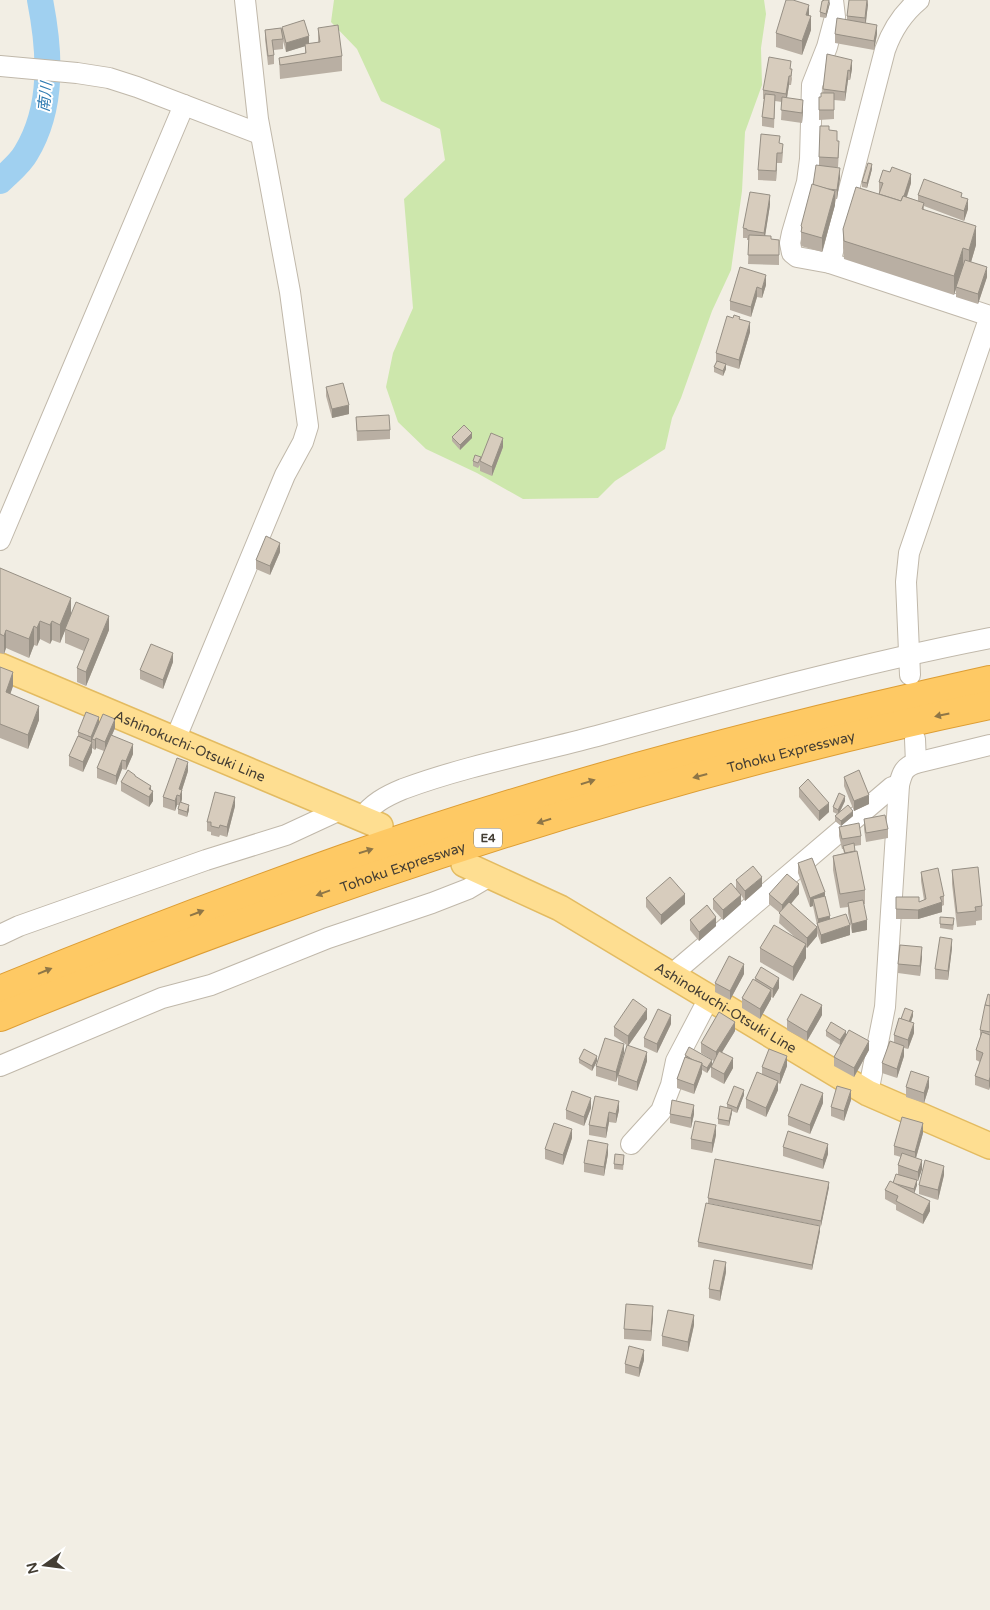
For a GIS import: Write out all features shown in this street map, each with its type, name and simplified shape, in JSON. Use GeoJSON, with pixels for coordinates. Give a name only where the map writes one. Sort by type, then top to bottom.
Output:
{"type":"FeatureCollection","features":[{"type":"Feature","properties":{"kind":"highway","name":"Tohoku Expressway"},"geometry":{"type":"LineString","coordinates":[[0,990],[72,960],[330,864],[501,807],[771,731],[990,680]]}},
{"type":"Feature","properties":{"kind":"highway","name":"Tohoku Expressway"},"geometry":{"type":"LineString","coordinates":[[0,1017],[233,926],[356,882],[507,832],[774,755],[990,704]]}},
{"type":"Feature","properties":{"kind":"main road","name":"Ashinokuchi-Otsuki Line"},"geometry":{"type":"LineString","coordinates":[[0,666],[360,819]]}},
{"type":"Feature","properties":{"kind":"main road","name":"Ashinokuchi-Otsuki Line"},"geometry":{"type":"LineString","coordinates":[[464,864],[560,908],[868,1093],[990,1146]]}},
{"type":"Feature","properties":{"kind":"street"},"geometry":{"type":"LineString","coordinates":[[175,740],[285,475],[306,434],[308,426],[290,292],[260,134],[245,0]]}},
{"type":"Feature","properties":{"kind":"street"},"geometry":{"type":"LineString","coordinates":[[833,0],[834,16],[827,47],[812,85],[812,138],[807,182],[790,243],[795,256],[830,263],[990,316],[909,553],[906,572],[910,675]]}},
{"type":"Feature","properties":{"kind":"street"},"geometry":{"type":"LineString","coordinates":[[830,263],[885,50],[908,2]]}},
{"type":"Feature","properties":{"kind":"street"},"geometry":{"type":"LineString","coordinates":[[0,66],[109,78],[138,87],[260,134]]}},
{"type":"Feature","properties":{"kind":"street"},"geometry":{"type":"LineString","coordinates":[[0,540],[184,105]]}},
{"type":"Feature","properties":{"kind":"street"},"geometry":{"type":"LineString","coordinates":[[0,935],[19,926],[206,860],[286,835],[360,819],[368,809],[385,798],[402,790],[448,775],[908,654],[990,638]]}},
{"type":"Feature","properties":{"kind":"street"},"geometry":{"type":"LineString","coordinates":[[915,739],[916,763]]}},
{"type":"Feature","properties":{"kind":"street"},"geometry":{"type":"LineString","coordinates":[[868,1093],[885,1007],[892,868],[899,785],[902,774],[907,766],[916,763],[990,746]]}},
{"type":"Feature","properties":{"kind":"street"},"geometry":{"type":"LineString","coordinates":[[671,975],[892,787],[899,785]]}},
{"type":"Feature","properties":{"kind":"street"},"geometry":{"type":"LineString","coordinates":[[0,1066],[162,998],[211,985],[328,938],[432,903],[468,889],[490,876]]}},
{"type":"Feature","properties":{"kind":"street"},"geometry":{"type":"LineString","coordinates":[[631,1144],[661,1111],[671,1084],[676,1061],[709,998]]}},
{"type":"Feature","properties":{"kind":"green space"},"geometry":{"type":"Polygon","coordinates":[[[334,0],[764,0],[766,14],[761,48],[762,85],[745,132],[742,191],[731,270],[712,311],[672,418],[665,449],[615,481],[598,498],[523,499],[477,473],[426,449],[398,422],[386,387],[393,353],[413,308],[404,199],[445,160],[440,129],[381,101],[357,49],[331,22],[334,0]]]}},
{"type":"Feature","properties":{"kind":"building"},"geometry":{"type":"Polygon","coordinates":[[[786,0],[809,5],[806,15],[811,16],[802,41],[776,33],[786,0]]]}},
{"type":"Feature","properties":{"kind":"building"},"geometry":{"type":"Polygon","coordinates":[[[829,0],[826,14],[820,12],[822,1],[829,0]]]}},
{"type":"Feature","properties":{"kind":"building"},"geometry":{"type":"Polygon","coordinates":[[[849,0],[867,0],[865,18],[847,16],[849,0]]]}},
{"type":"Feature","properties":{"kind":"building"},"geometry":{"type":"Polygon","coordinates":[[[837,18],[877,25],[874,41],[835,34],[837,18]]]}},
{"type":"Feature","properties":{"kind":"building"},"geometry":{"type":"Polygon","coordinates":[[[304,20],[309,36],[286,43],[282,27],[304,20]]]}},
{"type":"Feature","properties":{"kind":"building"},"geometry":{"type":"Polygon","coordinates":[[[338,25],[342,56],[280,65],[279,58],[306,53],[305,44],[320,42],[318,28],[338,25]]]}},
{"type":"Feature","properties":{"kind":"building"},"geometry":{"type":"Polygon","coordinates":[[[281,28],[283,39],[272,40],[274,55],[268,56],[265,30],[281,28]]]}},
{"type":"Feature","properties":{"kind":"building"},"geometry":{"type":"Polygon","coordinates":[[[827,54],[852,60],[850,71],[848,70],[845,92],[823,89],[827,54]]]}},
{"type":"Feature","properties":{"kind":"building"},"geometry":{"type":"Polygon","coordinates":[[[769,57],[791,61],[791,76],[789,76],[786,94],[763,90],[769,57]]]}},
{"type":"Feature","properties":{"kind":"building"},"geometry":{"type":"Polygon","coordinates":[[[821,93],[834,93],[834,110],[819,110],[819,97],[821,97],[821,93]]]}},
{"type":"Feature","properties":{"kind":"building"},"geometry":{"type":"Polygon","coordinates":[[[765,94],[775,95],[774,119],[762,117],[765,94]]]}},
{"type":"Feature","properties":{"kind":"building"},"geometry":{"type":"Polygon","coordinates":[[[782,97],[803,100],[802,113],[781,110],[782,97]]]}},
{"type":"Feature","properties":{"kind":"building"},"geometry":{"type":"Polygon","coordinates":[[[820,126],[829,126],[829,130],[837,131],[837,141],[839,141],[838,158],[819,157],[820,126]]]}},
{"type":"Feature","properties":{"kind":"building"},"geometry":{"type":"Polygon","coordinates":[[[761,134],[780,136],[779,143],[783,144],[782,153],[777,153],[776,171],[758,170],[761,134]]]}},
{"type":"Feature","properties":{"kind":"building"},"geometry":{"type":"Polygon","coordinates":[[[868,163],[872,164],[867,183],[862,182],[868,163]]]}},
{"type":"Feature","properties":{"kind":"building"},"geometry":{"type":"Polygon","coordinates":[[[816,165],[840,168],[837,190],[813,185],[816,165]]]}},
{"type":"Feature","properties":{"kind":"building"},"geometry":{"type":"Polygon","coordinates":[[[892,167],[911,174],[901,201],[879,194],[883,183],[879,182],[883,170],[890,172],[892,167]]]}},
{"type":"Feature","properties":{"kind":"building"},"geometry":{"type":"Polygon","coordinates":[[[924,179],[962,193],[961,197],[968,199],[964,211],[918,195],[924,179]]]}},
{"type":"Feature","properties":{"kind":"building"},"geometry":{"type":"Polygon","coordinates":[[[812,184],[835,191],[822,238],[801,232],[812,184]]]}},
{"type":"Feature","properties":{"kind":"building"},"geometry":{"type":"Polygon","coordinates":[[[856,187],[901,201],[903,196],[924,203],[922,209],[976,226],[969,250],[963,248],[954,276],[844,241],[843,229],[856,187]]]}},
{"type":"Feature","properties":{"kind":"building"},"geometry":{"type":"Polygon","coordinates":[[[750,192],[770,195],[764,233],[743,228],[750,192]]]}},
{"type":"Feature","properties":{"kind":"building"},"geometry":{"type":"Polygon","coordinates":[[[749,235],[771,236],[771,239],[779,240],[779,255],[748,255],[749,235]]]}},
{"type":"Feature","properties":{"kind":"building"},"geometry":{"type":"Polygon","coordinates":[[[965,260],[987,267],[978,294],[956,287],[965,260]]]}},
{"type":"Feature","properties":{"kind":"building"},"geometry":{"type":"Polygon","coordinates":[[[740,267],[766,275],[762,289],[757,287],[751,307],[730,301],[740,267]]]}},
{"type":"Feature","properties":{"kind":"building"},"geometry":{"type":"Polygon","coordinates":[[[734,315],[740,317],[739,319],[750,322],[739,360],[716,353],[727,316],[733,318],[734,315]]]}},
{"type":"Feature","properties":{"kind":"building"},"geometry":{"type":"Polygon","coordinates":[[[717,361],[726,364],[723,371],[714,367],[717,361]]]}},
{"type":"Feature","properties":{"kind":"building"},"geometry":{"type":"Polygon","coordinates":[[[343,383],[349,405],[332,409],[326,387],[343,383]]]}},
{"type":"Feature","properties":{"kind":"building"},"geometry":{"type":"Polygon","coordinates":[[[389,415],[390,430],[357,431],[356,417],[389,415]]]}},
{"type":"Feature","properties":{"kind":"building"},"geometry":{"type":"Polygon","coordinates":[[[464,425],[472,433],[460,445],[452,437],[464,425]]]}},
{"type":"Feature","properties":{"kind":"building"},"geometry":{"type":"Polygon","coordinates":[[[491,433],[503,438],[492,467],[480,461],[491,433]]]}},
{"type":"Feature","properties":{"kind":"building"},"geometry":{"type":"Polygon","coordinates":[[[475,455],[481,457],[478,463],[473,461],[475,455]]]}},
{"type":"Feature","properties":{"kind":"building"},"geometry":{"type":"Polygon","coordinates":[[[266,536],[280,543],[270,566],[256,560],[266,536]]]}},
{"type":"Feature","properties":{"kind":"building"},"geometry":{"type":"Polygon","coordinates":[[[0,568],[71,598],[60,625],[52,621],[50,625],[40,621],[37,628],[34,626],[29,639],[6,630],[4,636],[0,634],[0,568]]]}},
{"type":"Feature","properties":{"kind":"building"},"geometry":{"type":"Polygon","coordinates":[[[76,602],[109,616],[86,672],[77,668],[89,639],[65,629],[76,602]]]}},
{"type":"Feature","properties":{"kind":"building"},"geometry":{"type":"Polygon","coordinates":[[[151,644],[173,653],[163,680],[140,670],[151,644]]]}},
{"type":"Feature","properties":{"kind":"building"},"geometry":{"type":"Polygon","coordinates":[[[0,667],[13,672],[6,692],[39,706],[28,735],[0,724],[0,667]]]}},
{"type":"Feature","properties":{"kind":"building"},"geometry":{"type":"Polygon","coordinates":[[[86,712],[99,717],[91,737],[78,732],[86,712]]]}},
{"type":"Feature","properties":{"kind":"building"},"geometry":{"type":"Polygon","coordinates":[[[103,714],[115,719],[105,742],[96,738],[95,740],[92,739],[103,714]]]}},
{"type":"Feature","properties":{"kind":"building"},"geometry":{"type":"Polygon","coordinates":[[[111,735],[133,744],[126,761],[122,760],[116,776],[97,768],[111,735]]]}},
{"type":"Feature","properties":{"kind":"building"},"geometry":{"type":"Polygon","coordinates":[[[78,736],[92,742],[83,762],[69,756],[78,736]]]}},
{"type":"Feature","properties":{"kind":"building"},"geometry":{"type":"Polygon","coordinates":[[[177,758],[188,762],[179,789],[182,790],[180,796],[177,795],[175,801],[163,797],[177,758]]]}},
{"type":"Feature","properties":{"kind":"building"},"geometry":{"type":"Polygon","coordinates":[[[128,770],[151,786],[149,789],[153,791],[149,797],[121,782],[128,770]]]}},
{"type":"Feature","properties":{"kind":"building"},"geometry":{"type":"Polygon","coordinates":[[[859,770],[869,795],[854,801],[844,777],[859,770]]]}},
{"type":"Feature","properties":{"kind":"building"},"geometry":{"type":"Polygon","coordinates":[[[808,779],[829,803],[819,811],[799,788],[808,779]]]}},
{"type":"Feature","properties":{"kind":"building"},"geometry":{"type":"Polygon","coordinates":[[[215,792],[235,797],[227,827],[220,825],[219,828],[211,826],[211,822],[207,822],[215,792]]]}},
{"type":"Feature","properties":{"kind":"building"},"geometry":{"type":"Polygon","coordinates":[[[839,793],[845,796],[838,810],[833,807],[839,793]]]}},
{"type":"Feature","properties":{"kind":"building"},"geometry":{"type":"Polygon","coordinates":[[[180,802],[189,805],[187,812],[178,809],[180,802]]]}},
{"type":"Feature","properties":{"kind":"building"},"geometry":{"type":"Polygon","coordinates":[[[848,805],[853,811],[841,821],[835,816],[848,805]]]}},
{"type":"Feature","properties":{"kind":"building"},"geometry":{"type":"Polygon","coordinates":[[[885,815],[888,829],[866,833],[864,819],[885,815]]]}},
{"type":"Feature","properties":{"kind":"building"},"geometry":{"type":"Polygon","coordinates":[[[859,823],[861,836],[842,839],[839,827],[859,823]]]}},
{"type":"Feature","properties":{"kind":"building"},"geometry":{"type":"Polygon","coordinates":[[[854,843],[855,851],[845,853],[843,846],[854,843]]]}},
{"type":"Feature","properties":{"kind":"building"},"geometry":{"type":"Polygon","coordinates":[[[857,851],[865,890],[840,894],[833,856],[857,851]]]}},
{"type":"Feature","properties":{"kind":"building"},"geometry":{"type":"Polygon","coordinates":[[[812,858],[825,892],[810,898],[798,863],[812,858]]]}},
{"type":"Feature","properties":{"kind":"building"},"geometry":{"type":"Polygon","coordinates":[[[753,866],[762,877],[745,891],[736,880],[753,866]]]}},
{"type":"Feature","properties":{"kind":"building"},"geometry":{"type":"Polygon","coordinates":[[[978,867],[982,906],[975,907],[976,911],[957,913],[952,870],[978,867]]]}},
{"type":"Feature","properties":{"kind":"building"},"geometry":{"type":"Polygon","coordinates":[[[938,868],[944,896],[940,897],[942,902],[918,910],[896,909],[896,897],[919,897],[919,902],[926,899],[921,872],[938,868]]]}},
{"type":"Feature","properties":{"kind":"building"},"geometry":{"type":"Polygon","coordinates":[[[787,874],[799,884],[782,905],[769,894],[787,874]]]}},
{"type":"Feature","properties":{"kind":"building"},"geometry":{"type":"Polygon","coordinates":[[[670,877],[685,894],[661,915],[646,898],[670,877]]]}},
{"type":"Feature","properties":{"kind":"building"},"geometry":{"type":"Polygon","coordinates":[[[731,883],[741,895],[723,910],[713,899],[731,883]]]}},
{"type":"Feature","properties":{"kind":"building"},"geometry":{"type":"Polygon","coordinates":[[[825,896],[830,916],[818,919],[813,899],[825,896]]]}},
{"type":"Feature","properties":{"kind":"building"},"geometry":{"type":"Polygon","coordinates":[[[863,900],[867,920],[852,924],[848,903],[863,900]]]}},
{"type":"Feature","properties":{"kind":"building"},"geometry":{"type":"Polygon","coordinates":[[[789,902],[817,927],[807,938],[779,913],[789,902]]]}},
{"type":"Feature","properties":{"kind":"building"},"geometry":{"type":"Polygon","coordinates":[[[707,905],[716,917],[699,932],[690,920],[707,905]]]}},
{"type":"Feature","properties":{"kind":"building"},"geometry":{"type":"Polygon","coordinates":[[[846,914],[850,925],[821,935],[817,923],[846,914]]]}},
{"type":"Feature","properties":{"kind":"building"},"geometry":{"type":"Polygon","coordinates":[[[940,917],[954,918],[953,925],[940,924],[940,917]]]}},
{"type":"Feature","properties":{"kind":"building"},"geometry":{"type":"Polygon","coordinates":[[[774,925],[806,944],[793,967],[760,948],[774,925]]]}},
{"type":"Feature","properties":{"kind":"building"},"geometry":{"type":"Polygon","coordinates":[[[940,937],[952,939],[948,971],[935,969],[940,937]]]}},
{"type":"Feature","properties":{"kind":"building"},"geometry":{"type":"Polygon","coordinates":[[[900,945],[922,947],[920,966],[898,964],[900,945]]]}},
{"type":"Feature","properties":{"kind":"building"},"geometry":{"type":"Polygon","coordinates":[[[729,956],[744,964],[730,991],[715,983],[729,956]]]}},
{"type":"Feature","properties":{"kind":"building"},"geometry":{"type":"Polygon","coordinates":[[[761,967],[779,978],[773,989],[755,978],[761,967]]]}},
{"type":"Feature","properties":{"kind":"building"},"geometry":{"type":"Polygon","coordinates":[[[753,979],[771,990],[760,1009],[742,998],[753,979]]]}},
{"type":"Feature","properties":{"kind":"building"},"geometry":{"type":"Polygon","coordinates":[[[801,994],[822,1005],[807,1032],[787,1020],[801,994]]]}},
{"type":"Feature","properties":{"kind":"building"},"geometry":{"type":"Polygon","coordinates":[[[988,994],[990,995],[990,1006],[985,1005],[988,994]]]}},
{"type":"Feature","properties":{"kind":"building"},"geometry":{"type":"Polygon","coordinates":[[[633,999],[647,1009],[628,1036],[614,1027],[633,999]]]}},
{"type":"Feature","properties":{"kind":"building"},"geometry":{"type":"Polygon","coordinates":[[[985,1005],[990,1006],[990,1032],[980,1030],[985,1005]]]}},
{"type":"Feature","properties":{"kind":"building"},"geometry":{"type":"Polygon","coordinates":[[[905,1008],[913,1011],[909,1022],[901,1019],[905,1008]]]}},
{"type":"Feature","properties":{"kind":"building"},"geometry":{"type":"Polygon","coordinates":[[[658,1009],[671,1015],[657,1044],[644,1038],[658,1009]]]}},
{"type":"Feature","properties":{"kind":"building"},"geometry":{"type":"Polygon","coordinates":[[[719,1012],[735,1022],[716,1052],[701,1043],[719,1012]]]}},
{"type":"Feature","properties":{"kind":"building"},"geometry":{"type":"Polygon","coordinates":[[[899,1018],[914,1023],[908,1040],[894,1035],[899,1018]]]}},
{"type":"Feature","properties":{"kind":"building"},"geometry":{"type":"Polygon","coordinates":[[[831,1022],[846,1031],[840,1040],[826,1031],[831,1022]]]}},
{"type":"Feature","properties":{"kind":"building"},"geometry":{"type":"Polygon","coordinates":[[[849,1030],[869,1041],[854,1068],[834,1057],[849,1030]]]}},
{"type":"Feature","properties":{"kind":"building"},"geometry":{"type":"Polygon","coordinates":[[[982,1032],[990,1035],[989,1081],[975,1076],[983,1053],[976,1050],[982,1032]]]}},
{"type":"Feature","properties":{"kind":"building"},"geometry":{"type":"Polygon","coordinates":[[[605,1038],[624,1044],[616,1072],[596,1066],[605,1038]]]}},
{"type":"Feature","properties":{"kind":"building"},"geometry":{"type":"Polygon","coordinates":[[[890,1041],[904,1046],[897,1069],[882,1063],[890,1041]]]}},
{"type":"Feature","properties":{"kind":"building"},"geometry":{"type":"Polygon","coordinates":[[[627,1045],[647,1052],[637,1082],[618,1075],[627,1045]]]}},
{"type":"Feature","properties":{"kind":"building"},"geometry":{"type":"Polygon","coordinates":[[[689,1047],[712,1060],[707,1068],[702,1063],[685,1055],[689,1047]]]}},
{"type":"Feature","properties":{"kind":"building"},"geometry":{"type":"Polygon","coordinates":[[[584,1049],[597,1056],[592,1066],[579,1059],[584,1049]]]}},
{"type":"Feature","properties":{"kind":"building"},"geometry":{"type":"Polygon","coordinates":[[[769,1049],[787,1056],[780,1074],[762,1067],[769,1049]]]}},
{"type":"Feature","properties":{"kind":"building"},"geometry":{"type":"Polygon","coordinates":[[[719,1051],[733,1058],[724,1074],[711,1067],[719,1051]]]}},
{"type":"Feature","properties":{"kind":"building"},"geometry":{"type":"Polygon","coordinates":[[[685,1057],[702,1063],[694,1085],[677,1079],[685,1057]]]}},
{"type":"Feature","properties":{"kind":"building"},"geometry":{"type":"Polygon","coordinates":[[[911,1071],[929,1077],[924,1093],[906,1087],[911,1071]]]}},
{"type":"Feature","properties":{"kind":"building"},"geometry":{"type":"Polygon","coordinates":[[[757,1072],[778,1081],[766,1108],[746,1099],[757,1072]]]}},
{"type":"Feature","properties":{"kind":"building"},"geometry":{"type":"Polygon","coordinates":[[[801,1084],[823,1093],[810,1125],[788,1116],[801,1084]]]}},
{"type":"Feature","properties":{"kind":"building"},"geometry":{"type":"Polygon","coordinates":[[[734,1086],[744,1090],[737,1108],[727,1104],[734,1086]]]}},
{"type":"Feature","properties":{"kind":"building"},"geometry":{"type":"Polygon","coordinates":[[[837,1086],[851,1090],[844,1111],[831,1107],[837,1086]]]}},
{"type":"Feature","properties":{"kind":"building"},"geometry":{"type":"Polygon","coordinates":[[[572,1091],[591,1098],[584,1117],[566,1110],[572,1091]]]}},
{"type":"Feature","properties":{"kind":"building"},"geometry":{"type":"Polygon","coordinates":[[[595,1096],[619,1101],[616,1114],[609,1112],[606,1128],[589,1125],[595,1096]]]}},
{"type":"Feature","properties":{"kind":"building"},"geometry":{"type":"Polygon","coordinates":[[[672,1100],[694,1105],[691,1118],[670,1114],[672,1100]]]}},
{"type":"Feature","properties":{"kind":"building"},"geometry":{"type":"Polygon","coordinates":[[[720,1106],[732,1109],[729,1121],[718,1119],[720,1106]]]}},
{"type":"Feature","properties":{"kind":"building"},"geometry":{"type":"Polygon","coordinates":[[[902,1117],[923,1123],[915,1152],[894,1146],[902,1117]]]}},
{"type":"Feature","properties":{"kind":"building"},"geometry":{"type":"Polygon","coordinates":[[[695,1121],[716,1125],[712,1143],[691,1139],[695,1121]]]}},
{"type":"Feature","properties":{"kind":"building"},"geometry":{"type":"Polygon","coordinates":[[[554,1123],[572,1129],[563,1155],[545,1149],[554,1123]]]}},
{"type":"Feature","properties":{"kind":"building"},"geometry":{"type":"Polygon","coordinates":[[[788,1131],[828,1144],[823,1160],[783,1147],[788,1131]]]}},
{"type":"Feature","properties":{"kind":"building"},"geometry":{"type":"Polygon","coordinates":[[[588,1140],[608,1144],[604,1167],[584,1163],[588,1140]]]}},
{"type":"Feature","properties":{"kind":"building"},"geometry":{"type":"Polygon","coordinates":[[[902,1153],[922,1160],[918,1172],[898,1165],[902,1153]]]}},
{"type":"Feature","properties":{"kind":"building"},"geometry":{"type":"Polygon","coordinates":[[[615,1154],[624,1155],[623,1165],[614,1164],[615,1154]]]}},
{"type":"Feature","properties":{"kind":"building"},"geometry":{"type":"Polygon","coordinates":[[[715,1159],[829,1182],[821,1221],[708,1198],[715,1159]]]}},
{"type":"Feature","properties":{"kind":"building"},"geometry":{"type":"Polygon","coordinates":[[[925,1160],[944,1166],[938,1190],[919,1185],[925,1160]]]}},
{"type":"Feature","properties":{"kind":"building"},"geometry":{"type":"Polygon","coordinates":[[[896,1174],[917,1180],[914,1189],[893,1183],[896,1174]]]}},
{"type":"Feature","properties":{"kind":"building"},"geometry":{"type":"Polygon","coordinates":[[[890,1181],[930,1201],[923,1215],[896,1201],[898,1196],[885,1190],[890,1181]]]}},
{"type":"Feature","properties":{"kind":"building"},"geometry":{"type":"Polygon","coordinates":[[[706,1203],[820,1226],[812,1265],[698,1242],[706,1203]]]}},
{"type":"Feature","properties":{"kind":"building"},"geometry":{"type":"Polygon","coordinates":[[[714,1260],[726,1262],[720,1291],[709,1289],[714,1260]]]}},
{"type":"Feature","properties":{"kind":"building"},"geometry":{"type":"Polygon","coordinates":[[[626,1304],[653,1306],[651,1331],[624,1329],[626,1304]]]}},
{"type":"Feature","properties":{"kind":"building"},"geometry":{"type":"Polygon","coordinates":[[[668,1310],[694,1315],[688,1342],[662,1336],[668,1310]]]}},
{"type":"Feature","properties":{"kind":"building"},"geometry":{"type":"Polygon","coordinates":[[[629,1346],[644,1350],[639,1368],[625,1364],[629,1346]]]}},
{"type":"Feature","properties":{"kind":"waterway","name":"南川"},"geometry":{"type":"LineString","coordinates":[[0,181],[24,157],[35,135],[41,117],[45,98],[47,59],[40,0]]}}]}
